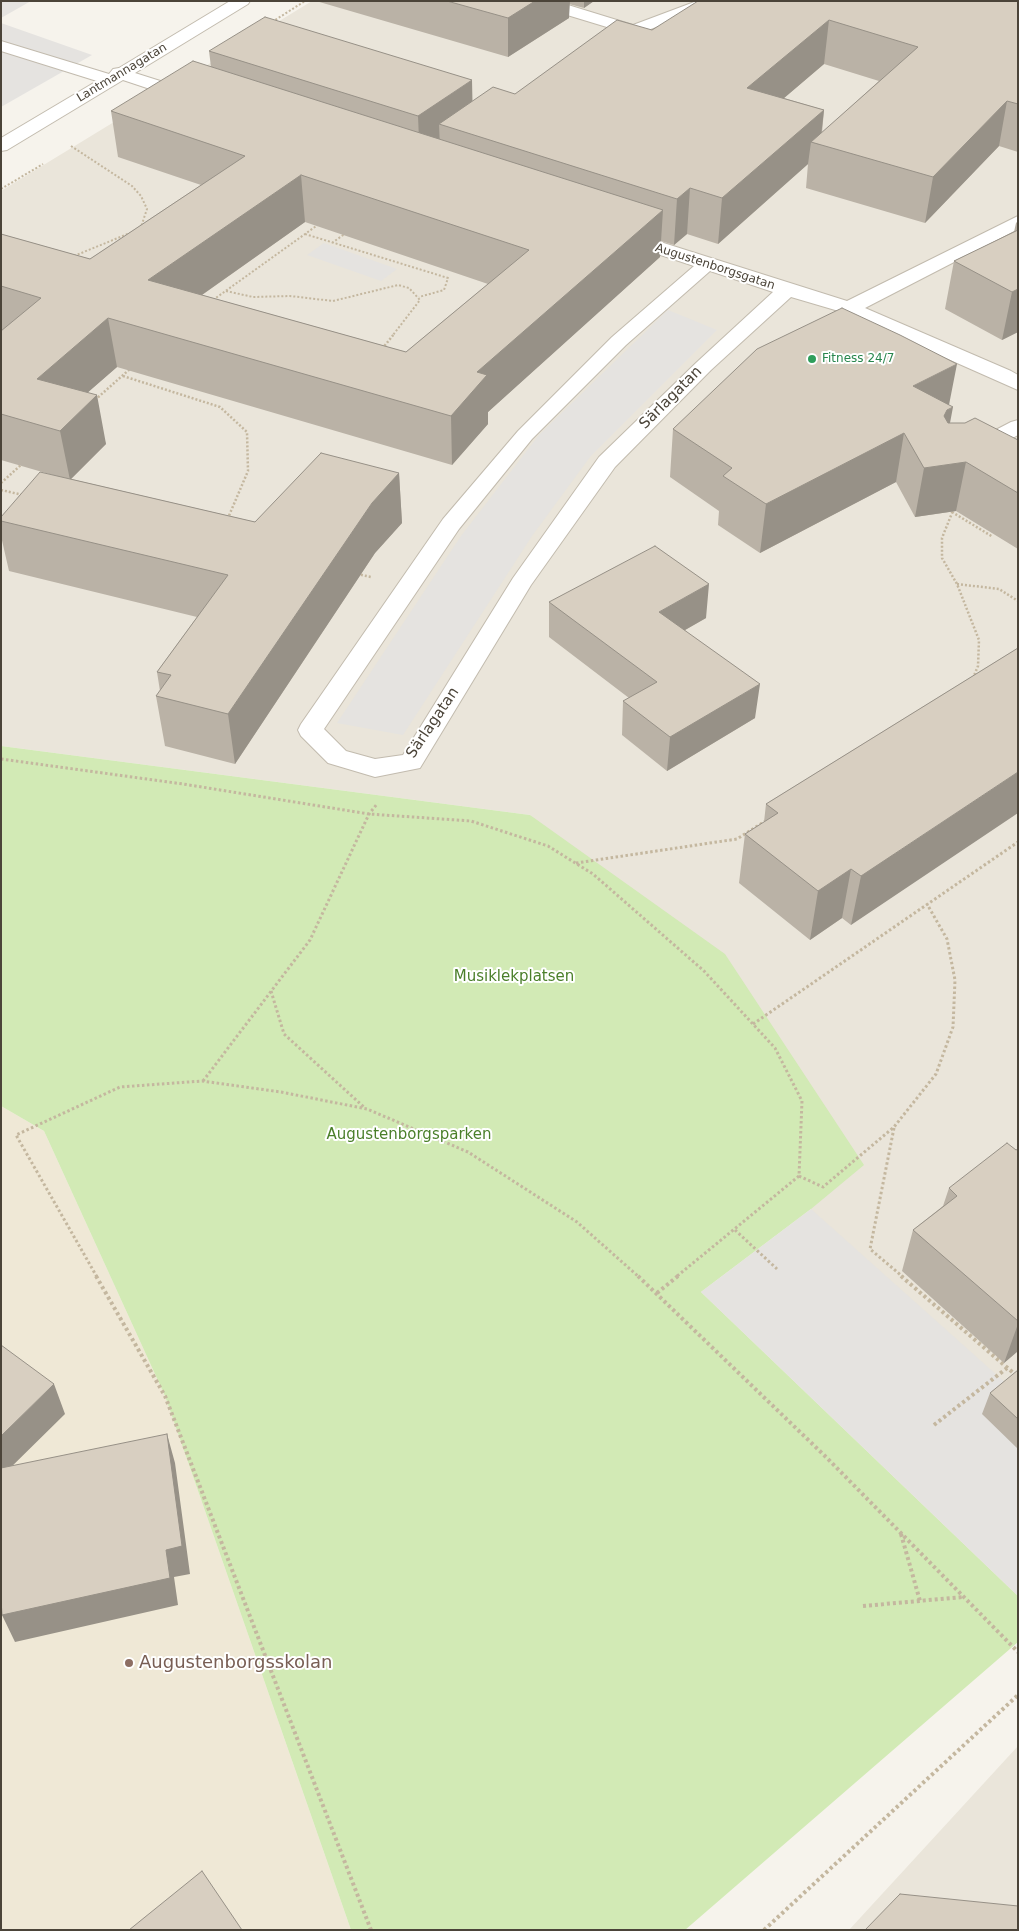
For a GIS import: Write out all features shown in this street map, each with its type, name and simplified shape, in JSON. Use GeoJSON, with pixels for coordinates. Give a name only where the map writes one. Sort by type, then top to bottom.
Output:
{"type":"FeatureCollection","features":[{"type":"Feature","properties":{"kind":"street","name":"Lantmannagatan"},"geometry":{"type":"LineString","coordinates":[[1,146],[242,1]]}},
{"type":"Feature","properties":{"kind":"street"},"geometry":{"type":"LineString","coordinates":[[537,1],[634,30]]}},
{"type":"Feature","properties":{"kind":"street"},"geometry":{"type":"LineString","coordinates":[[595,50],[634,30],[712,1]]}},
{"type":"Feature","properties":{"kind":"street"},"geometry":{"type":"LineString","coordinates":[[1,46],[203,101]]}},
{"type":"Feature","properties":{"kind":"street"},"geometry":{"type":"LineString","coordinates":[[1,65],[23,52]]}},
{"type":"Feature","properties":{"kind":"street"},"geometry":{"type":"LineString","coordinates":[[849,308],[1018,222]]}},
{"type":"Feature","properties":{"kind":"street","name":"Augustenborgsgatan"},"geometry":{"type":"LineString","coordinates":[[606,231],[849,308],[1004,374],[1018,384]]}},
{"type":"Feature","properties":{"kind":"street","name":"Särlagatan"},"geometry":{"type":"LineString","coordinates":[[707,264],[619,341],[525,435],[450,524],[310,730],[337,757],[375,768],[411,762],[521,583],[607,462],[704,366],[788,290]]}},
{"type":"Feature","properties":{"kind":"street"},"geometry":{"type":"LineString","coordinates":[[955,460],[1018,426]]}},
{"type":"Feature","properties":{"kind":"path"},"geometry":{"type":"LineString","coordinates":[[71,146],[137,191],[147,208],[140,229]]}},
{"type":"Feature","properties":{"kind":"path"},"geometry":{"type":"LineString","coordinates":[[211,301],[321,223]]}},
{"type":"Feature","properties":{"kind":"path"},"geometry":{"type":"LineString","coordinates":[[332,243],[348,231]]}},
{"type":"Feature","properties":{"kind":"path"},"geometry":{"type":"LineString","coordinates":[[68,259],[133,232]]}},
{"type":"Feature","properties":{"kind":"path"},"geometry":{"type":"LineString","coordinates":[[305,234],[448,278],[444,290],[419,298]]}},
{"type":"Feature","properties":{"kind":"path"},"geometry":{"type":"LineString","coordinates":[[226,291],[253,297],[290,296],[333,301],[398,286],[409,288],[419,298]]}},
{"type":"Feature","properties":{"kind":"path"},"geometry":{"type":"LineString","coordinates":[[378,354],[420,300],[419,298]]}},
{"type":"Feature","properties":{"kind":"path"},"geometry":{"type":"LineString","coordinates":[[94,401],[137,362]]}},
{"type":"Feature","properties":{"kind":"path"},"geometry":{"type":"LineString","coordinates":[[123,375],[220,407],[247,432],[248,471],[225,524]]}},
{"type":"Feature","properties":{"kind":"path"},"geometry":{"type":"LineString","coordinates":[[1,483],[23,464]]}},
{"type":"Feature","properties":{"kind":"path"},"geometry":{"type":"LineString","coordinates":[[1,490],[29,497]]}},
{"type":"Feature","properties":{"kind":"path"},"geometry":{"type":"LineString","coordinates":[[955,507],[942,538],[942,558],[957,584],[979,640],[978,666],[972,680]]}},
{"type":"Feature","properties":{"kind":"path"},"geometry":{"type":"LineString","coordinates":[[952,512],[993,537]]}},
{"type":"Feature","properties":{"kind":"path"},"geometry":{"type":"LineString","coordinates":[[351,572],[409,586]]}},
{"type":"Feature","properties":{"kind":"path"},"geometry":{"type":"LineString","coordinates":[[957,584],[999,589],[1018,601]]}},
{"type":"Feature","properties":{"kind":"path"},"geometry":{"type":"LineString","coordinates":[[1,759],[183,784],[369,814],[471,821],[548,846],[593,874],[704,970],[775,1048],[802,1102],[799,1176],[657,1293]]}},
{"type":"Feature","properties":{"kind":"path"},"geometry":{"type":"LineString","coordinates":[[202,1081],[310,940],[369,814],[411,762]]}},
{"type":"Feature","properties":{"kind":"path"},"geometry":{"type":"LineString","coordinates":[[575,863],[737,839],[770,818]]}},
{"type":"Feature","properties":{"kind":"path"},"geometry":{"type":"LineString","coordinates":[[753,1024],[1018,842]]}},
{"type":"Feature","properties":{"kind":"path"},"geometry":{"type":"LineString","coordinates":[[799,1176],[823,1188],[894,1127],[936,1074],[953,1027],[956,980],[947,939],[927,904]]}},
{"type":"Feature","properties":{"kind":"path"},"geometry":{"type":"LineString","coordinates":[[271,990],[284,1034],[367,1109]]}},
{"type":"Feature","properties":{"kind":"path"},"geometry":{"type":"LineString","coordinates":[[370,1930],[165,1396],[16,1135],[120,1087],[202,1081],[281,1092],[367,1109],[468,1152],[576,1222],[657,1293],[827,1458],[1018,1652]]}},
{"type":"Feature","properties":{"kind":"path"},"geometry":{"type":"LineString","coordinates":[[894,1127],[870,1249],[1018,1377]]}},
{"type":"Feature","properties":{"kind":"path"},"geometry":{"type":"LineString","coordinates":[[735,1230],[776,1269]]}},
{"type":"Feature","properties":{"kind":"path"},"geometry":{"type":"LineString","coordinates":[[934,1425],[1007,1368]]}},
{"type":"Feature","properties":{"kind":"path"},"geometry":{"type":"LineString","coordinates":[[901,1534],[920,1601]]}},
{"type":"Feature","properties":{"kind":"path"},"geometry":{"type":"LineString","coordinates":[[862,1606],[964,1597]]}},
{"type":"Feature","properties":{"kind":"path"},"geometry":{"type":"LineString","coordinates":[[764,1930],[1018,1695]]}},
{"type":"Feature","properties":{"kind":"shaded area"},"geometry":{"type":"Polygon","coordinates":[[[1,1],[31,1],[1,18],[1,1]]]}},
{"type":"Feature","properties":{"kind":"shaded area"},"geometry":{"type":"Polygon","coordinates":[[[312,1],[1018,1],[1018,1596],[701,1292],[811,1209],[530,815],[1,746],[1,191],[312,1]]]}},
{"type":"Feature","properties":{"kind":"shaded area"},"geometry":{"type":"Polygon","coordinates":[[[1,23],[92,55],[1,107],[1,23]]]}},
{"type":"Feature","properties":{"kind":"shaded area"},"geometry":{"type":"Polygon","coordinates":[[[324,243],[397,269],[381,281],[307,255],[324,243]]]}},
{"type":"Feature","properties":{"kind":"shaded area"},"geometry":{"type":"Polygon","coordinates":[[[668,310],[717,330],[590,457],[532,536],[403,735],[337,723],[461,536],[539,435],[668,310]]]}},
{"type":"Feature","properties":{"kind":"shaded area","name":"Augustenborgsskolan"},"geometry":{"type":"Polygon","coordinates":[[[1,1106],[44,1131],[165,1396],[351,1930],[1,1930],[1,1106]]]}},
{"type":"Feature","properties":{"kind":"shaded area"},"geometry":{"type":"Polygon","coordinates":[[[811,1209],[1018,1394],[1017,1595],[701,1292],[811,1209]]]}},
{"type":"Feature","properties":{"kind":"shaded area"},"geometry":{"type":"Polygon","coordinates":[[[1018,1746],[1018,1930],[849,1930],[1018,1746]]]}},
{"type":"Feature","properties":{"kind":"green space","name":"Augustenborgsparken"},"geometry":{"type":"Polygon","coordinates":[[[1,746],[530,815],[725,954],[864,1165],[811,1209],[701,1292],[1018,1596],[1018,1642],[685,1930],[351,1930],[165,1396],[44,1131],[1,1106],[1,746]]]}},
{"type":"Feature","properties":{"kind":"building"},"geometry":{"type":"Polygon","coordinates":[[[447,1],[535,1],[508,18],[447,1]]]}},
{"type":"Feature","properties":{"kind":"building"},"geometry":{"type":"Polygon","coordinates":[[[698,1],[1018,1],[1018,104],[1007,101],[933,177],[811,142],[918,47],[829,20],[747,88],[824,110],[722,198],[690,188],[677,199],[439,124],[493,87],[515,94],[617,20],[652,30],[698,1]]]}},
{"type":"Feature","properties":{"kind":"building"},"geometry":{"type":"Polygon","coordinates":[[[265,17],[472,80],[418,116],[209,51],[265,17]]]}},
{"type":"Feature","properties":{"kind":"building"},"geometry":{"type":"Polygon","coordinates":[[[193,61],[663,210],[477,372],[487,375],[451,416],[108,318],[37,379],[97,395],[60,431],[1,414],[1,331],[41,298],[1,286],[1,234],[90,259],[245,156],[111,111],[193,61]],[[301,175],[148,280],[406,352],[529,250],[301,175]]]}},
{"type":"Feature","properties":{"kind":"building"},"geometry":{"type":"Polygon","coordinates":[[[1018,230],[1018,289],[1012,292],[954,261],[1018,230]]]}},
{"type":"Feature","properties":{"kind":"building"},"geometry":{"type":"Polygon","coordinates":[[[842,308],[957,364],[913,386],[953,407],[947,410],[944,416],[948,423],[965,423],[975,418],[1018,440],[1018,493],[966,462],[924,468],[904,433],[766,504],[723,476],[732,468],[673,429],[757,349],[842,308]]]}},
{"type":"Feature","properties":{"kind":"building"},"geometry":{"type":"Polygon","coordinates":[[[321,453],[399,473],[372,503],[228,714],[156,696],[171,675],[157,672],[228,575],[1,521],[1,517],[40,472],[255,522],[321,453]]]}},
{"type":"Feature","properties":{"kind":"building"},"geometry":{"type":"Polygon","coordinates":[[[655,546],[709,584],[659,612],[760,684],[670,737],[623,701],[657,682],[549,602],[655,546]]]}},
{"type":"Feature","properties":{"kind":"building"},"geometry":{"type":"Polygon","coordinates":[[[1018,648],[1018,772],[861,876],[851,869],[818,891],[745,834],[778,813],[766,804],[1018,648]]]}},
{"type":"Feature","properties":{"kind":"building"},"geometry":{"type":"Polygon","coordinates":[[[1007,1143],[1016,1150],[1018,1149],[1018,1321],[913,1230],[957,1196],[949,1188],[1007,1143]]]}},
{"type":"Feature","properties":{"kind":"building"},"geometry":{"type":"Polygon","coordinates":[[[1,1345],[54,1384],[1,1436],[1,1345]]]}},
{"type":"Feature","properties":{"kind":"building"},"geometry":{"type":"Polygon","coordinates":[[[1018,1370],[1018,1419],[990,1393],[1018,1370]]]}},
{"type":"Feature","properties":{"kind":"building"},"geometry":{"type":"Polygon","coordinates":[[[167,1434],[182,1546],[166,1550],[170,1578],[2,1615],[1,1468],[167,1434]]]}},
{"type":"Feature","properties":{"kind":"building"},"geometry":{"type":"Polygon","coordinates":[[[202,1871],[242,1930],[129,1930],[202,1871]]]}},
{"type":"Feature","properties":{"kind":"building"},"geometry":{"type":"Polygon","coordinates":[[[900,1894],[1018,1906],[1018,1930],[865,1930],[900,1894]]]}},
{"type":"Feature","properties":{"kind":"place","name":"Fitness 24/7"},"geometry":{"type":"Point","coordinates":[812,359]}},
{"type":"Feature","properties":{"kind":"place","name":"Augustenborgsskolan"},"geometry":{"type":"Point","coordinates":[129,1663]}},
{"type":"Feature","properties":{"kind":"park label","name":"Musiklekplatsen"},"geometry":{"type":"Point","coordinates":[514,977]}}]}
